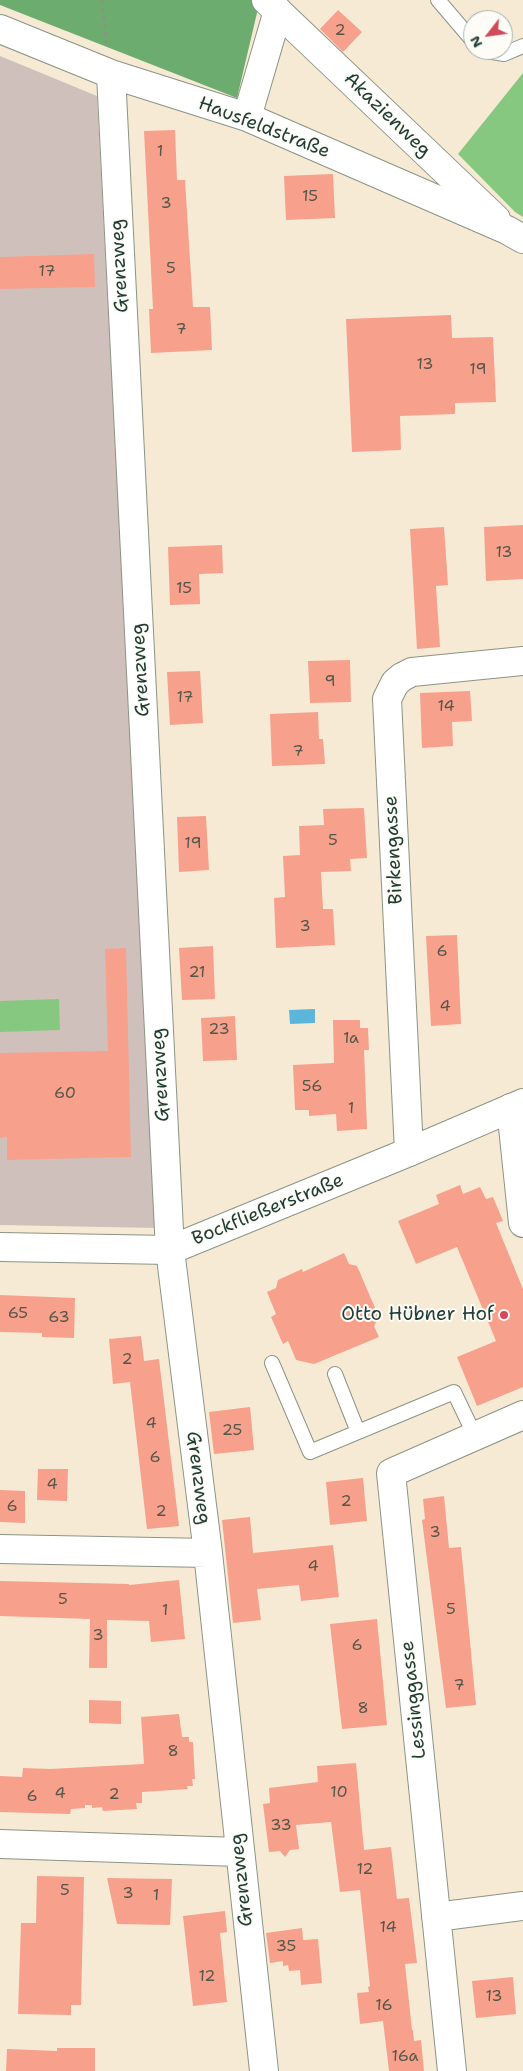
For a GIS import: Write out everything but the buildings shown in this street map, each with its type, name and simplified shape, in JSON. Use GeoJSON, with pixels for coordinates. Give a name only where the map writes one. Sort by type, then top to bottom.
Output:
{"type":"FeatureCollection","features":[{"type":"Feature","properties":{"kind":"street"},"geometry":{"type":"LineString","coordinates":[[247,117],[275,4]]}},
{"type":"Feature","properties":{"kind":"street","name":"Akazienweg"},"geometry":{"type":"LineString","coordinates":[[275,4],[515,235]]}},
{"type":"Feature","properties":{"kind":"street","name":"Hausfeldstraße"},"geometry":{"type":"LineString","coordinates":[[0,29],[111,74],[247,117],[515,235]]}},
{"type":"Feature","properties":{"kind":"street","name":"Grenzweg"},"geometry":{"type":"LineString","coordinates":[[111,74],[170,1250],[208,1553],[264,2071]]}},
{"type":"Feature","properties":{"kind":"street","name":"Birkengasse"},"geometry":{"type":"LineString","coordinates":[[409,1152],[387,699],[395,683],[402,676],[412,672],[523,661]]}},
{"type":"Feature","properties":{"kind":"street"},"geometry":{"type":"LineString","coordinates":[[517,1105],[523,1223]]}},
{"type":"Feature","properties":{"kind":"street","name":"Bockfließerstraße"},"geometry":{"type":"LineString","coordinates":[[0,1246],[170,1250],[409,1152],[517,1105]]}},
{"type":"Feature","properties":{"kind":"street","name":"Lessinggasse"},"geometry":{"type":"LineString","coordinates":[[452,2071],[391,1473],[523,1415]]}},
{"type":"Feature","properties":{"kind":"street"},"geometry":{"type":"LineString","coordinates":[[0,1549],[208,1553]]}},
{"type":"Feature","properties":{"kind":"street"},"geometry":{"type":"LineString","coordinates":[[0,1844],[239,1852]]}},
{"type":"Feature","properties":{"kind":"street"},"geometry":{"type":"LineString","coordinates":[[436,1917],[523,1906]]}},
{"type":"Feature","properties":{"kind":"lane"},"geometry":{"type":"LineString","coordinates":[[438,0],[463,29]]}},
{"type":"Feature","properties":{"kind":"lane"},"geometry":{"type":"LineString","coordinates":[[272,1364],[310,1452],[454,1392],[475,1436]]}},
{"type":"Feature","properties":{"kind":"lane"},"geometry":{"type":"LineString","coordinates":[[335,1374],[358,1432]]}},
{"type":"Feature","properties":{"kind":"path"},"geometry":{"type":"LineString","coordinates":[[102,0],[111,74]]}},
{"type":"Feature","properties":{"kind":"shaded area"},"geometry":{"type":"Polygon","coordinates":[[[0,56],[97,96],[156,1228],[0,1225],[0,56]]]}},
{"type":"Feature","properties":{"kind":"green space"},"geometry":{"type":"Polygon","coordinates":[[[0,0],[260,0],[237,98],[0,5],[0,0]]]}},
{"type":"Feature","properties":{"kind":"green space"},"geometry":{"type":"Polygon","coordinates":[[[523,73],[523,217],[515,212],[458,154],[523,73]]]}},
{"type":"Feature","properties":{"kind":"green space"},"geometry":{"type":"Polygon","coordinates":[[[59,999],[60,1030],[0,1032],[0,1001],[59,999]]]}},
{"type":"Feature","properties":{"kind":"water"},"geometry":{"type":"Polygon","coordinates":[[[315,1009],[315,1023],[290,1024],[289,1010],[315,1009]]]}},
{"type":"Feature","properties":{"kind":"place","name":"Otto Hübner Hof"},"geometry":{"type":"Point","coordinates":[504,1315]}}]}
